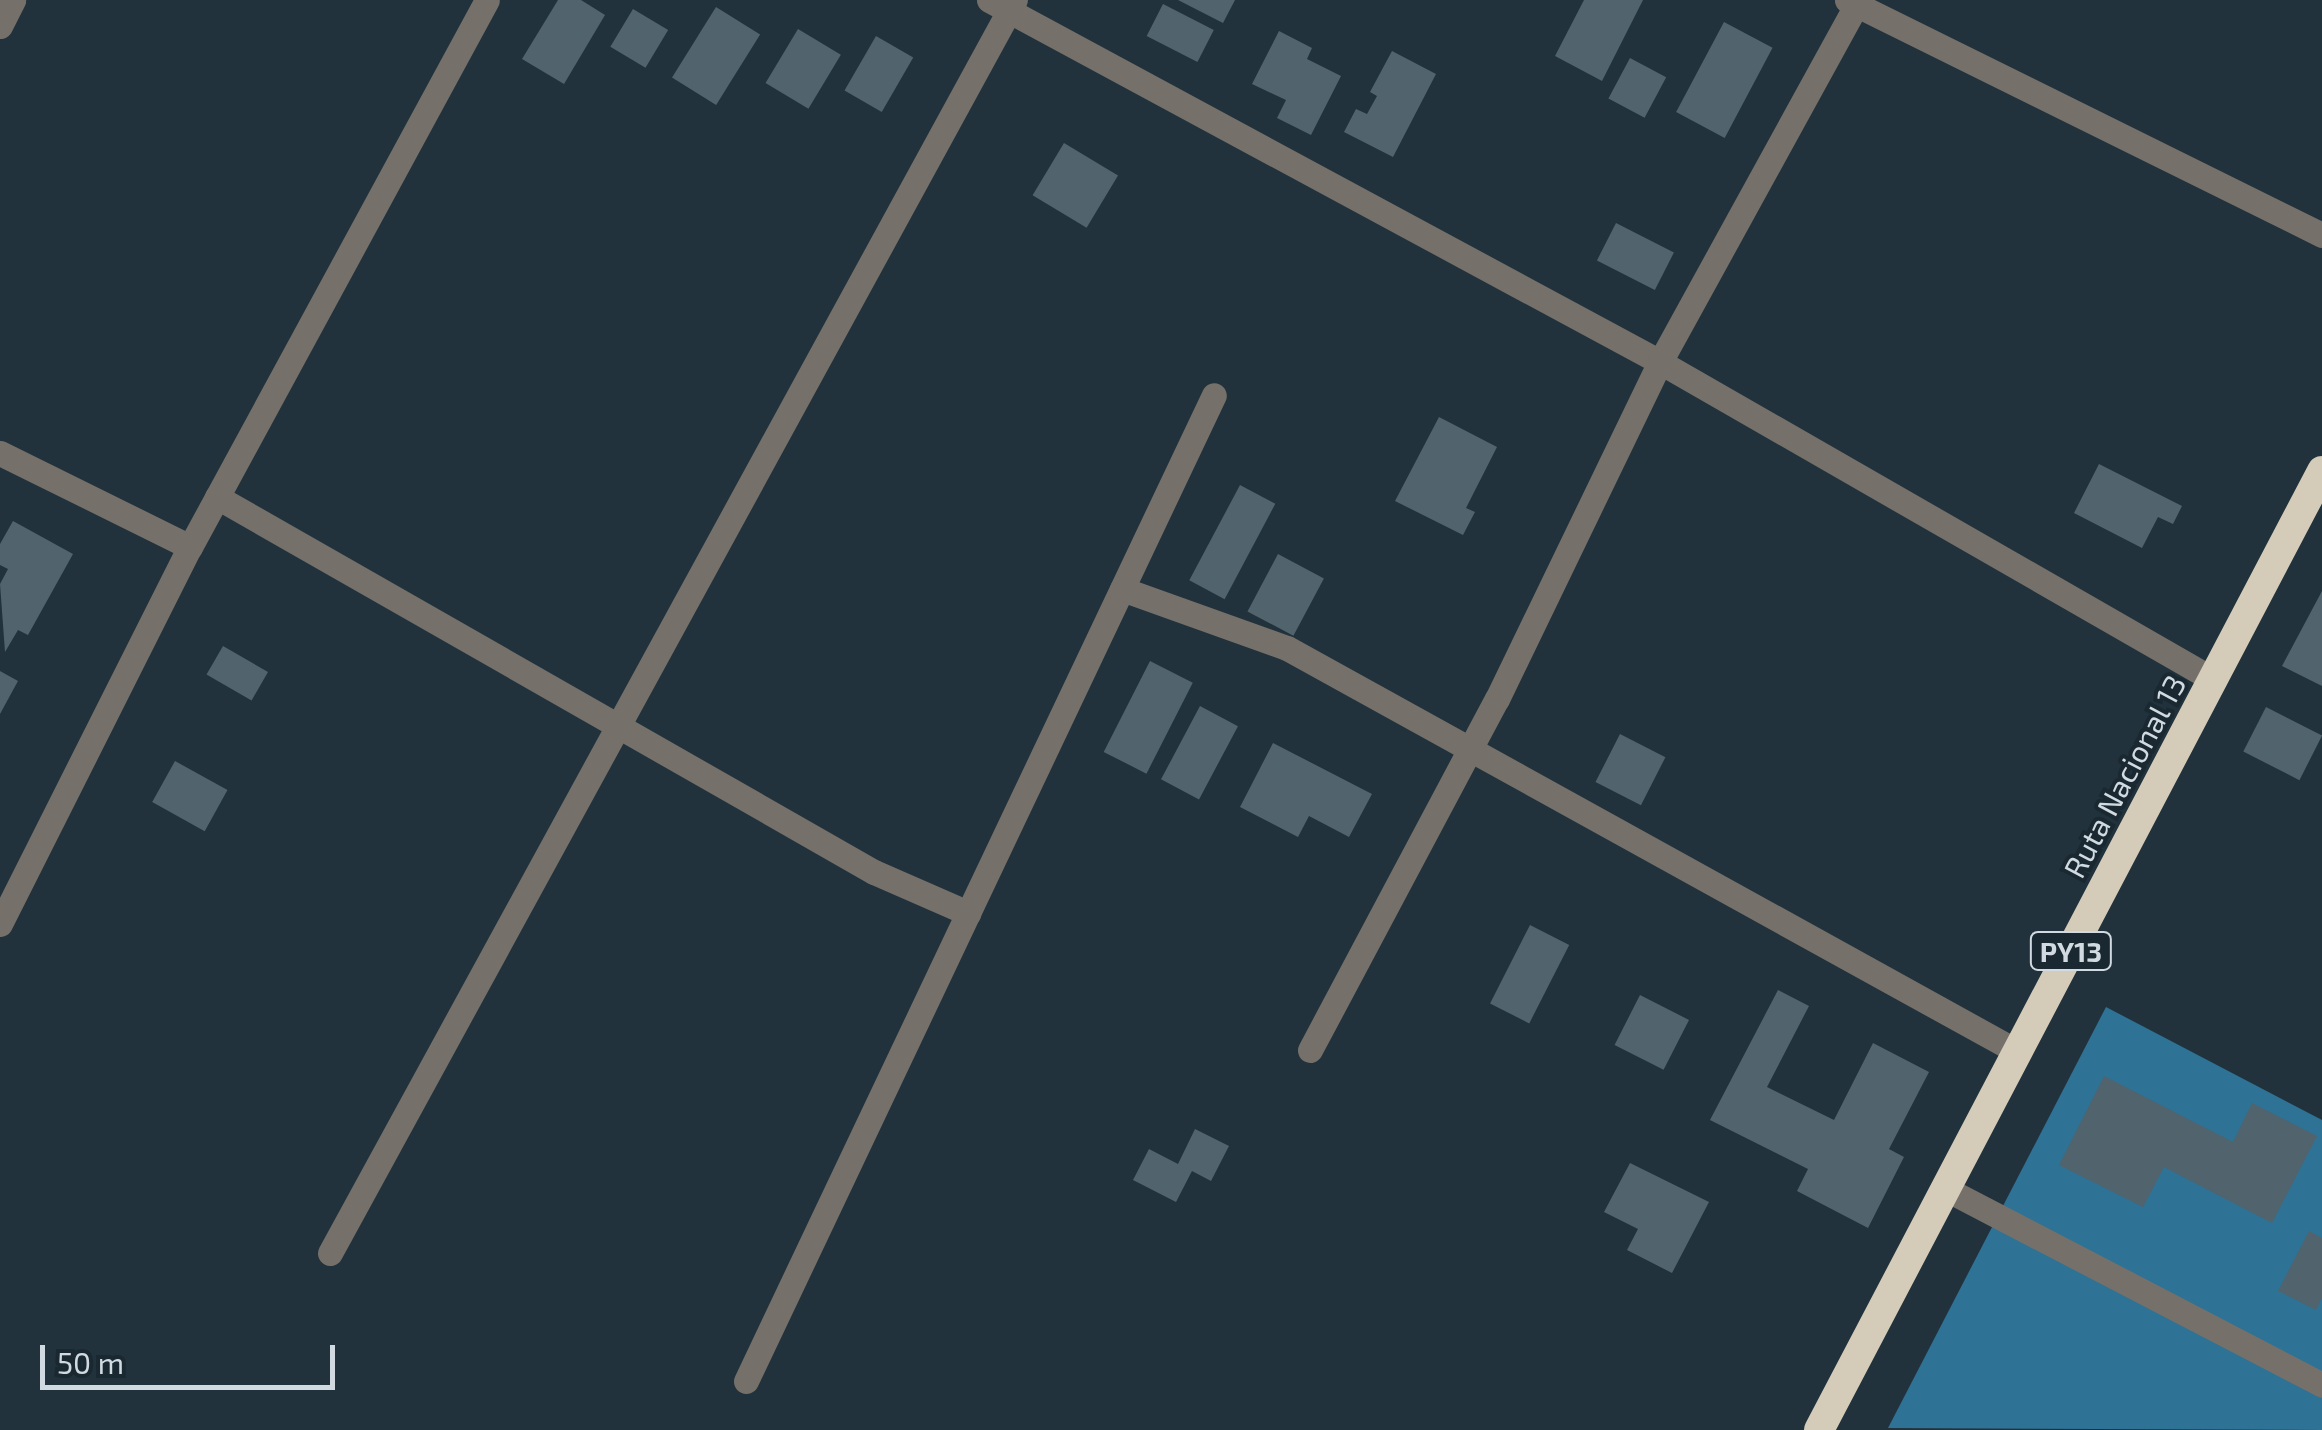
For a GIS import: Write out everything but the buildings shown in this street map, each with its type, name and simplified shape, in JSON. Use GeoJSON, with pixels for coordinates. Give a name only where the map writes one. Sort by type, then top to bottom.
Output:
{"type":"FeatureCollection","features":[{"type":"Feature","properties":{"kind":"highway","name":"Ruta Nacional 13"},"geometry":{"type":"LineString","coordinates":[[1819,1430],[2322,472]]}},
{"type":"Feature","properties":{"kind":"street"},"geometry":{"type":"LineString","coordinates":[[0,26],[13,0]]}},
{"type":"Feature","properties":{"kind":"street"},"geometry":{"type":"LineString","coordinates":[[0,924],[190,547],[487,0]]}},
{"type":"Feature","properties":{"kind":"street"},"geometry":{"type":"LineString","coordinates":[[1310,1050],[1470,749],[1660,362],[1852,2],[2322,236]]}},
{"type":"Feature","properties":{"kind":"street"},"geometry":{"type":"LineString","coordinates":[[330,1253],[618,726],[1005,3],[1660,362],[2214,680]]}},
{"type":"Feature","properties":{"kind":"street"},"geometry":{"type":"LineString","coordinates":[[746,1382],[1214,395]]}},
{"type":"Feature","properties":{"kind":"street"},"geometry":{"type":"LineString","coordinates":[[0,452],[190,547]]}},
{"type":"Feature","properties":{"kind":"street"},"geometry":{"type":"LineString","coordinates":[[217,496],[874,872],[968,913]]}},
{"type":"Feature","properties":{"kind":"street"},"geometry":{"type":"LineString","coordinates":[[1122,590],[1287,648],[2018,1052]]}},
{"type":"Feature","properties":{"kind":"street"},"geometry":{"type":"LineString","coordinates":[[1946,1188],[2322,1384]]}},
{"type":"Feature","properties":{"kind":"shaded area"},"geometry":{"type":"Polygon","coordinates":[[[2106,1007],[2322,1120],[2322,1430],[1888,1428],[2106,1007]]]}}]}
